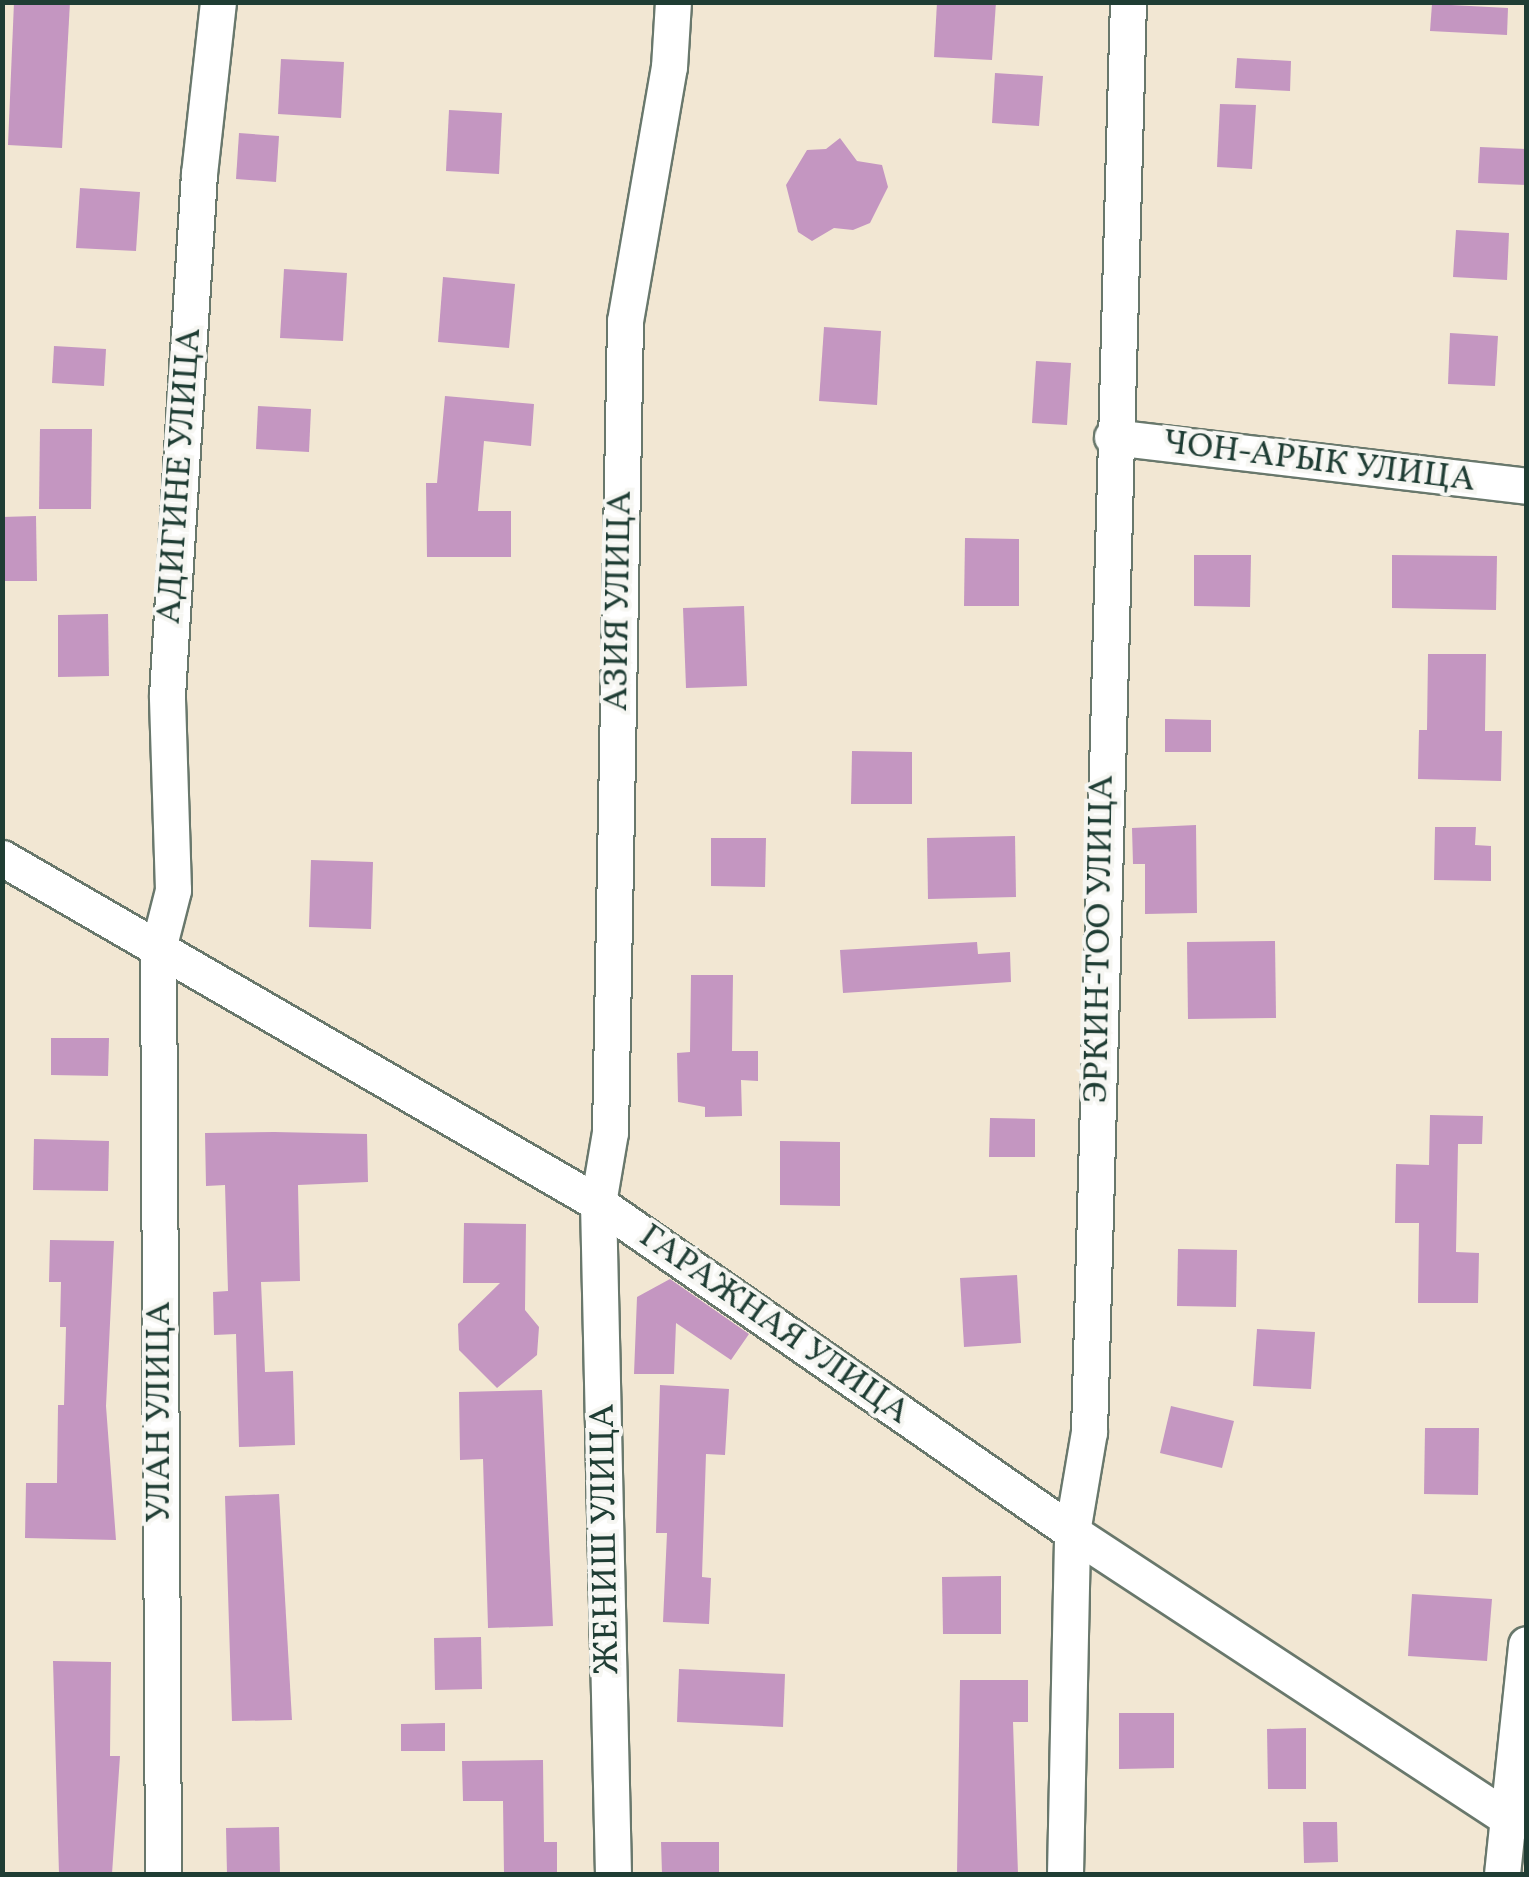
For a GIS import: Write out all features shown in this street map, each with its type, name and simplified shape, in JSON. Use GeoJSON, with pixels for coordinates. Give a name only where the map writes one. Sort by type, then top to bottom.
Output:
{"type":"FeatureCollection","features":[{"type":"Feature","properties":{"kind":"street","name":"АДИГИНЕ УЛИЦА"},"geometry":{"type":"LineString","coordinates":[[158,949],[173,890],[167,696],[199,174],[218,2]]}},
{"type":"Feature","properties":{"kind":"street","name":"АЗИЯ УЛИЦА"},"geometry":{"type":"LineString","coordinates":[[598,1203],[610,1132],[624,321],[670,67],[673,2]]}},
{"type":"Feature","properties":{"kind":"street","name":"ЭРКИН-ТОО УЛИЦА"},"geometry":{"type":"LineString","coordinates":[[1065,1874],[1072,1532],[1088,1432],[1112,437],[1128,2]]}},
{"type":"Feature","properties":{"kind":"street","name":"ЧОН-АРЫК УЛИЦА"},"geometry":{"type":"LineString","coordinates":[[1112,437],[1526,486]]}},
{"type":"Feature","properties":{"kind":"street","name":"ГАРАЖНАЯ УЛИЦА"},"geometry":{"type":"LineString","coordinates":[[2,858],[598,1203],[1072,1532],[1516,1819]]}},
{"type":"Feature","properties":{"kind":"street","name":"УЛАН УЛИЦА"},"geometry":{"type":"LineString","coordinates":[[158,949],[162,1874]]}},
{"type":"Feature","properties":{"kind":"street","name":"ЖЕНИШ УЛИЦА"},"geometry":{"type":"LineString","coordinates":[[598,1203],[613,1874]]}},
{"type":"Feature","properties":{"kind":"street"},"geometry":{"type":"LineString","coordinates":[[1502,1874],[1516,1819],[1526,1644]]}},
{"type":"Feature","properties":{"kind":"building"},"geometry":{"type":"Polygon","coordinates":[[[14,2],[70,2],[62,148],[8,145],[14,2]]]}},
{"type":"Feature","properties":{"kind":"building"},"geometry":{"type":"Polygon","coordinates":[[[937,2],[996,2],[992,60],[934,57],[937,2]]]}},
{"type":"Feature","properties":{"kind":"building"},"geometry":{"type":"Polygon","coordinates":[[[1432,4],[1508,8],[1507,35],[1430,31],[1432,4]]]}},
{"type":"Feature","properties":{"kind":"building"},"geometry":{"type":"Polygon","coordinates":[[[1237,58],[1291,61],[1290,91],[1235,88],[1237,58]]]}},
{"type":"Feature","properties":{"kind":"building"},"geometry":{"type":"Polygon","coordinates":[[[281,59],[344,62],[341,118],[278,114],[281,59]]]}},
{"type":"Feature","properties":{"kind":"building"},"geometry":{"type":"Polygon","coordinates":[[[995,73],[1043,76],[1039,126],[992,123],[995,73]]]}},
{"type":"Feature","properties":{"kind":"building"},"geometry":{"type":"Polygon","coordinates":[[[1220,104],[1256,105],[1252,169],[1217,167],[1220,104]]]}},
{"type":"Feature","properties":{"kind":"building"},"geometry":{"type":"Polygon","coordinates":[[[449,110],[502,113],[499,174],[446,171],[449,110]]]}},
{"type":"Feature","properties":{"kind":"building"},"geometry":{"type":"Polygon","coordinates":[[[239,133],[279,136],[276,182],[236,179],[239,133]]]}},
{"type":"Feature","properties":{"kind":"building"},"geometry":{"type":"Polygon","coordinates":[[[840,138],[857,161],[882,165],[888,187],[870,223],[853,230],[834,228],[812,241],[798,232],[786,185],[807,150],[826,149],[840,138]]]}},
{"type":"Feature","properties":{"kind":"building"},"geometry":{"type":"Polygon","coordinates":[[[1480,147],[1526,149],[1526,185],[1478,183],[1480,147]]]}},
{"type":"Feature","properties":{"kind":"building"},"geometry":{"type":"Polygon","coordinates":[[[80,188],[140,192],[136,251],[76,248],[80,188]]]}},
{"type":"Feature","properties":{"kind":"building"},"geometry":{"type":"Polygon","coordinates":[[[1456,230],[1509,233],[1507,280],[1453,277],[1456,230]]]}},
{"type":"Feature","properties":{"kind":"building"},"geometry":{"type":"Polygon","coordinates":[[[284,269],[347,273],[343,341],[280,338],[284,269]]]}},
{"type":"Feature","properties":{"kind":"building"},"geometry":{"type":"Polygon","coordinates":[[[443,277],[515,284],[509,348],[438,342],[443,277]]]}},
{"type":"Feature","properties":{"kind":"building"},"geometry":{"type":"Polygon","coordinates":[[[824,327],[881,331],[877,405],[819,401],[824,327]]]}},
{"type":"Feature","properties":{"kind":"building"},"geometry":{"type":"Polygon","coordinates":[[[1450,333],[1498,336],[1495,386],[1448,384],[1450,333]]]}},
{"type":"Feature","properties":{"kind":"building"},"geometry":{"type":"Polygon","coordinates":[[[54,346],[106,349],[104,386],[52,383],[54,346]]]}},
{"type":"Feature","properties":{"kind":"building"},"geometry":{"type":"Polygon","coordinates":[[[1036,361],[1071,363],[1067,425],[1032,423],[1036,361]]]}},
{"type":"Feature","properties":{"kind":"building"},"geometry":{"type":"Polygon","coordinates":[[[445,396],[534,404],[531,446],[484,441],[478,511],[511,511],[511,557],[427,557],[426,483],[437,483],[445,396]]]}},
{"type":"Feature","properties":{"kind":"building"},"geometry":{"type":"Polygon","coordinates":[[[258,406],[311,409],[309,452],[256,449],[258,406]]]}},
{"type":"Feature","properties":{"kind":"building"},"geometry":{"type":"Polygon","coordinates":[[[40,429],[92,429],[91,509],[39,509],[40,429]]]}},
{"type":"Feature","properties":{"kind":"building"},"geometry":{"type":"Polygon","coordinates":[[[36,516],[37,581],[2,581],[2,517],[36,516]]]}},
{"type":"Feature","properties":{"kind":"building"},"geometry":{"type":"Polygon","coordinates":[[[965,538],[1019,539],[1019,606],[964,606],[965,538]]]}},
{"type":"Feature","properties":{"kind":"building"},"geometry":{"type":"Polygon","coordinates":[[[1194,555],[1251,555],[1250,607],[1194,606],[1194,555]]]}},
{"type":"Feature","properties":{"kind":"building"},"geometry":{"type":"Polygon","coordinates":[[[1392,555],[1497,556],[1496,610],[1392,608],[1392,555]]]}},
{"type":"Feature","properties":{"kind":"building"},"geometry":{"type":"Polygon","coordinates":[[[744,606],[747,686],[686,688],[683,608],[744,606]]]}},
{"type":"Feature","properties":{"kind":"building"},"geometry":{"type":"Polygon","coordinates":[[[108,614],[109,676],[58,677],[58,615],[108,614]]]}},
{"type":"Feature","properties":{"kind":"building"},"geometry":{"type":"Polygon","coordinates":[[[1428,654],[1486,654],[1485,731],[1502,731],[1501,781],[1418,779],[1419,730],[1427,730],[1428,654]]]}},
{"type":"Feature","properties":{"kind":"building"},"geometry":{"type":"Polygon","coordinates":[[[1165,719],[1211,720],[1211,752],[1165,752],[1165,719]]]}},
{"type":"Feature","properties":{"kind":"building"},"geometry":{"type":"Polygon","coordinates":[[[852,751],[912,752],[912,804],[851,804],[852,751]]]}},
{"type":"Feature","properties":{"kind":"building"},"geometry":{"type":"Polygon","coordinates":[[[1196,825],[1197,913],[1145,914],[1145,864],[1133,864],[1132,828],[1196,825]]]}},
{"type":"Feature","properties":{"kind":"building"},"geometry":{"type":"Polygon","coordinates":[[[1435,827],[1476,827],[1475,845],[1491,846],[1491,881],[1434,880],[1435,827]]]}},
{"type":"Feature","properties":{"kind":"building"},"geometry":{"type":"Polygon","coordinates":[[[1015,836],[1016,897],[928,899],[927,838],[1015,836]]]}},
{"type":"Feature","properties":{"kind":"building"},"geometry":{"type":"Polygon","coordinates":[[[711,838],[766,838],[765,887],[711,886],[711,838]]]}},
{"type":"Feature","properties":{"kind":"building"},"geometry":{"type":"Polygon","coordinates":[[[311,860],[373,862],[371,929],[309,927],[311,860]]]}},
{"type":"Feature","properties":{"kind":"building"},"geometry":{"type":"Polygon","coordinates":[[[1275,941],[1276,1018],[1188,1019],[1187,942],[1275,941]]]}},
{"type":"Feature","properties":{"kind":"building"},"geometry":{"type":"Polygon","coordinates":[[[977,942],[978,954],[1010,952],[1011,982],[843,993],[840,950],[977,942]]]}},
{"type":"Feature","properties":{"kind":"building"},"geometry":{"type":"Polygon","coordinates":[[[691,975],[733,975],[732,1051],[758,1051],[758,1081],[741,1080],[742,1116],[705,1117],[705,1107],[678,1102],[677,1053],[690,1052],[691,975]]]}},
{"type":"Feature","properties":{"kind":"building"},"geometry":{"type":"Polygon","coordinates":[[[51,1038],[109,1038],[108,1076],[51,1075],[51,1038]]]}},
{"type":"Feature","properties":{"kind":"building"},"geometry":{"type":"Polygon","coordinates":[[[1430,1115],[1483,1116],[1482,1144],[1458,1144],[1456,1252],[1479,1253],[1478,1303],[1418,1303],[1419,1223],[1395,1223],[1396,1164],[1429,1165],[1430,1115]]]}},
{"type":"Feature","properties":{"kind":"building"},"geometry":{"type":"Polygon","coordinates":[[[990,1118],[1035,1119],[1035,1157],[989,1157],[990,1118]]]}},
{"type":"Feature","properties":{"kind":"building"},"geometry":{"type":"Polygon","coordinates":[[[205,1133],[367,1134],[368,1182],[298,1185],[300,1281],[261,1282],[265,1372],[293,1371],[295,1445],[239,1447],[236,1334],[214,1335],[213,1292],[228,1291],[225,1185],[206,1186],[205,1133]]]}},
{"type":"Feature","properties":{"kind":"building"},"geometry":{"type":"Polygon","coordinates":[[[34,1139],[109,1141],[108,1191],[33,1190],[34,1139]]]}},
{"type":"Feature","properties":{"kind":"building"},"geometry":{"type":"Polygon","coordinates":[[[780,1141],[840,1142],[840,1206],[780,1205],[780,1141]]]}},
{"type":"Feature","properties":{"kind":"building"},"geometry":{"type":"Polygon","coordinates":[[[464,1223],[526,1224],[525,1310],[539,1327],[537,1355],[497,1388],[459,1350],[458,1324],[500,1283],[463,1283],[464,1223]]]}},
{"type":"Feature","properties":{"kind":"building"},"geometry":{"type":"Polygon","coordinates":[[[50,1240],[114,1241],[106,1406],[116,1540],[25,1538],[26,1483],[57,1483],[58,1405],[64,1405],[66,1327],[60,1327],[61,1282],[49,1282],[50,1240]]]}},
{"type":"Feature","properties":{"kind":"building"},"geometry":{"type":"Polygon","coordinates":[[[1178,1249],[1237,1250],[1236,1307],[1177,1306],[1178,1249]]]}},
{"type":"Feature","properties":{"kind":"building"},"geometry":{"type":"Polygon","coordinates":[[[1017,1275],[1021,1343],[964,1347],[960,1278],[1017,1275]]]}},
{"type":"Feature","properties":{"kind":"building"},"geometry":{"type":"Polygon","coordinates":[[[670,1279],[749,1334],[731,1360],[676,1323],[674,1374],[634,1374],[637,1297],[670,1279]]]}},
{"type":"Feature","properties":{"kind":"building"},"geometry":{"type":"Polygon","coordinates":[[[1257,1329],[1315,1332],[1311,1389],[1253,1386],[1257,1329]]]}},
{"type":"Feature","properties":{"kind":"building"},"geometry":{"type":"Polygon","coordinates":[[[660,1385],[729,1389],[725,1455],[706,1454],[702,1577],[711,1578],[709,1624],[663,1622],[667,1533],[656,1533],[660,1385]]]}},
{"type":"Feature","properties":{"kind":"building"},"geometry":{"type":"Polygon","coordinates":[[[542,1390],[553,1626],[488,1628],[483,1459],[460,1460],[459,1392],[542,1390]]]}},
{"type":"Feature","properties":{"kind":"building"},"geometry":{"type":"Polygon","coordinates":[[[1171,1406],[1234,1421],[1222,1468],[1160,1453],[1171,1406]]]}},
{"type":"Feature","properties":{"kind":"building"},"geometry":{"type":"Polygon","coordinates":[[[1425,1428],[1479,1428],[1478,1495],[1424,1494],[1425,1428]]]}},
{"type":"Feature","properties":{"kind":"building"},"geometry":{"type":"Polygon","coordinates":[[[279,1494],[292,1720],[232,1721],[225,1496],[279,1494]]]}},
{"type":"Feature","properties":{"kind":"building"},"geometry":{"type":"Polygon","coordinates":[[[1001,1576],[1001,1634],[943,1634],[942,1577],[1001,1576]]]}},
{"type":"Feature","properties":{"kind":"building"},"geometry":{"type":"Polygon","coordinates":[[[1412,1594],[1492,1599],[1487,1661],[1408,1656],[1412,1594]]]}},
{"type":"Feature","properties":{"kind":"building"},"geometry":{"type":"Polygon","coordinates":[[[481,1637],[482,1689],[435,1690],[434,1638],[481,1637]]]}},
{"type":"Feature","properties":{"kind":"building"},"geometry":{"type":"Polygon","coordinates":[[[53,1661],[111,1662],[110,1756],[120,1756],[112,1874],[59,1874],[53,1661]]]}},
{"type":"Feature","properties":{"kind":"building"},"geometry":{"type":"Polygon","coordinates":[[[679,1669],[785,1674],[783,1727],[677,1722],[679,1669]]]}},
{"type":"Feature","properties":{"kind":"building"},"geometry":{"type":"Polygon","coordinates":[[[960,1680],[1028,1680],[1028,1722],[1013,1722],[1018,1874],[957,1874],[960,1680]]]}},
{"type":"Feature","properties":{"kind":"building"},"geometry":{"type":"Polygon","coordinates":[[[1119,1713],[1174,1713],[1174,1768],[1119,1769],[1119,1713]]]}},
{"type":"Feature","properties":{"kind":"building"},"geometry":{"type":"Polygon","coordinates":[[[445,1723],[445,1751],[401,1751],[401,1724],[445,1723]]]}},
{"type":"Feature","properties":{"kind":"building"},"geometry":{"type":"Polygon","coordinates":[[[1306,1728],[1306,1789],[1268,1789],[1267,1729],[1306,1728]]]}},
{"type":"Feature","properties":{"kind":"building"},"geometry":{"type":"Polygon","coordinates":[[[543,1760],[544,1842],[557,1842],[557,1874],[504,1874],[503,1801],[463,1801],[462,1761],[543,1760]]]}},
{"type":"Feature","properties":{"kind":"building"},"geometry":{"type":"Polygon","coordinates":[[[1303,1822],[1337,1822],[1338,1862],[1304,1863],[1303,1822]]]}},
{"type":"Feature","properties":{"kind":"building"},"geometry":{"type":"Polygon","coordinates":[[[279,1827],[280,1874],[227,1874],[226,1828],[279,1827]]]}},
{"type":"Feature","properties":{"kind":"building"},"geometry":{"type":"Polygon","coordinates":[[[661,1842],[719,1842],[719,1874],[662,1874],[661,1842]]]}}]}
